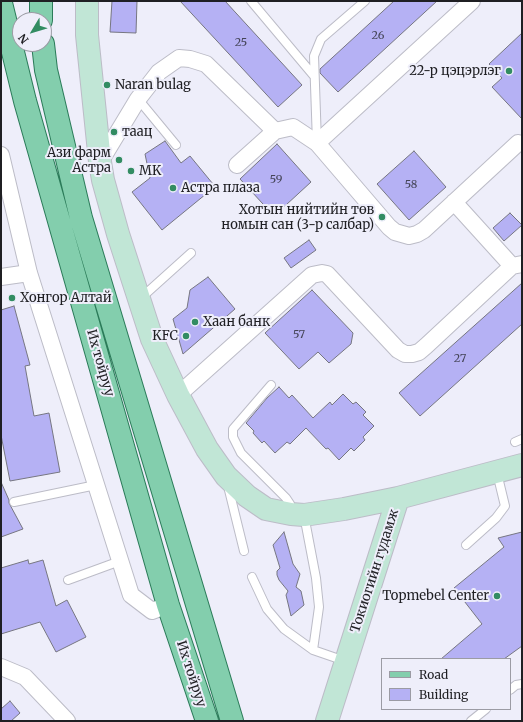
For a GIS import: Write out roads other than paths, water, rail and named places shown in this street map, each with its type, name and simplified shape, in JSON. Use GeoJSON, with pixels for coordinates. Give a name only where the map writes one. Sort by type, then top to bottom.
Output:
{"type":"FeatureCollection","features":[{"type":"Feature","properties":{"kind":"main road"},"geometry":{"type":"LineString","coordinates":[[41,1],[41,12]]}},
{"type":"Feature","properties":{"kind":"main road","name":"Их тойруу"},"geometry":{"type":"LineString","coordinates":[[3,17],[25,101],[168,605],[207,721]]}},
{"type":"Feature","properties":{"kind":"main road","name":"Их тойруу"},"geometry":{"type":"LineString","coordinates":[[44,52],[46,70],[81,218],[232,721]]}},
{"type":"Feature","properties":{"kind":"street"},"geometry":{"type":"LineString","coordinates":[[87,1],[87,35],[103,180],[118,234],[152,338],[178,395],[207,449],[226,476],[247,496],[266,508],[297,514],[344,509],[398,498]]}},
{"type":"Feature","properties":{"kind":"street"},"geometry":{"type":"LineString","coordinates":[[317,144],[472,1]]}},
{"type":"Feature","properties":{"kind":"street"},"geometry":{"type":"LineString","coordinates":[[100,162],[138,99],[159,72],[179,58],[190,58],[206,64],[275,131]]}},
{"type":"Feature","properties":{"kind":"street"},"geometry":{"type":"LineString","coordinates":[[237,165],[275,131],[293,127],[317,144],[389,227],[395,232],[409,236],[424,230],[518,143]]}},
{"type":"Feature","properties":{"kind":"street"},"geometry":{"type":"LineString","coordinates":[[1,155],[29,273],[131,595],[152,611],[168,605]]}},
{"type":"Feature","properties":{"kind":"street"},"geometry":{"type":"LineString","coordinates":[[178,395],[312,275],[322,273],[327,274],[398,350],[405,354],[419,352],[517,265],[454,202]]}},
{"type":"Feature","properties":{"kind":"street"},"geometry":{"type":"LineString","coordinates":[[1,277],[29,273]]}},
{"type":"Feature","properties":{"kind":"street","name":"Токиогийн гудамж"},"geometry":{"type":"LineString","coordinates":[[327,721],[398,498],[522,465]]}},
{"type":"Feature","properties":{"kind":"street"},"geometry":{"type":"LineString","coordinates":[[1,667],[25,677],[66,721]]}},
{"type":"Feature","properties":{"kind":"lane"},"geometry":{"type":"LineString","coordinates":[[251,1],[314,76]]}},
{"type":"Feature","properties":{"kind":"lane"},"geometry":{"type":"LineString","coordinates":[[317,144],[314,56],[321,39],[365,1]]}},
{"type":"Feature","properties":{"kind":"lane"},"geometry":{"type":"LineString","coordinates":[[138,99],[176,145]]}},
{"type":"Feature","properties":{"kind":"lane"},"geometry":{"type":"LineString","coordinates":[[140,299],[191,253]]}},
{"type":"Feature","properties":{"kind":"lane"},"geometry":{"type":"LineString","coordinates":[[271,384],[233,429],[233,437],[241,454],[286,498],[297,514],[316,578],[319,607],[313,650]]}},
{"type":"Feature","properties":{"kind":"lane"},"geometry":{"type":"LineString","coordinates":[[466,545],[496,518],[505,506],[497,472]]}},
{"type":"Feature","properties":{"kind":"lane"},"geometry":{"type":"LineString","coordinates":[[226,476],[244,551]]}},
{"type":"Feature","properties":{"kind":"lane"},"geometry":{"type":"LineString","coordinates":[[14,502],[96,485]]}},
{"type":"Feature","properties":{"kind":"lane"},"geometry":{"type":"LineString","coordinates":[[68,580],[120,561]]}},
{"type":"Feature","properties":{"kind":"lane"},"geometry":{"type":"LineString","coordinates":[[252,577],[267,609],[284,629],[313,650],[346,661]]}},
{"type":"Feature","properties":{"kind":"lane"},"geometry":{"type":"LineString","coordinates":[[511,689],[516,685],[522,684]]}},
{"type":"Feature","properties":{"kind":"lane"},"geometry":{"type":"LineString","coordinates":[[471,721],[485,710]]}},
{"type":"Feature","properties":{"kind":"place","name":"22-р цэцэрлэг"},"geometry":{"type":"Point","coordinates":[509,71]}},
{"type":"Feature","properties":{"kind":"place","name":"Naran bulag"},"geometry":{"type":"Point","coordinates":[107,85]}},
{"type":"Feature","properties":{"kind":"place","name":"таац"},"geometry":{"type":"Point","coordinates":[114,132]}},
{"type":"Feature","properties":{"kind":"place","name":"Ази фарм Астра"},"geometry":{"type":"Point","coordinates":[119,160]}},
{"type":"Feature","properties":{"kind":"place","name":"MK"},"geometry":{"type":"Point","coordinates":[131,171]}},
{"type":"Feature","properties":{"kind":"place","name":"Астра плаза"},"geometry":{"type":"Point","coordinates":[173,188]}},
{"type":"Feature","properties":{"kind":"place","name":"Хотын нийтийн төв номын сан (3-р салбар)"},"geometry":{"type":"Point","coordinates":[382,217]}},
{"type":"Feature","properties":{"kind":"place","name":"Хонгор Алтай"},"geometry":{"type":"Point","coordinates":[12,298]}},
{"type":"Feature","properties":{"kind":"place","name":"Хаан банк"},"geometry":{"type":"Point","coordinates":[195,322]}},
{"type":"Feature","properties":{"kind":"place","name":"KFC"},"geometry":{"type":"Point","coordinates":[186,336]}},
{"type":"Feature","properties":{"kind":"place","name":"Topmebel Center"},"geometry":{"type":"Point","coordinates":[497,596]}}]}
